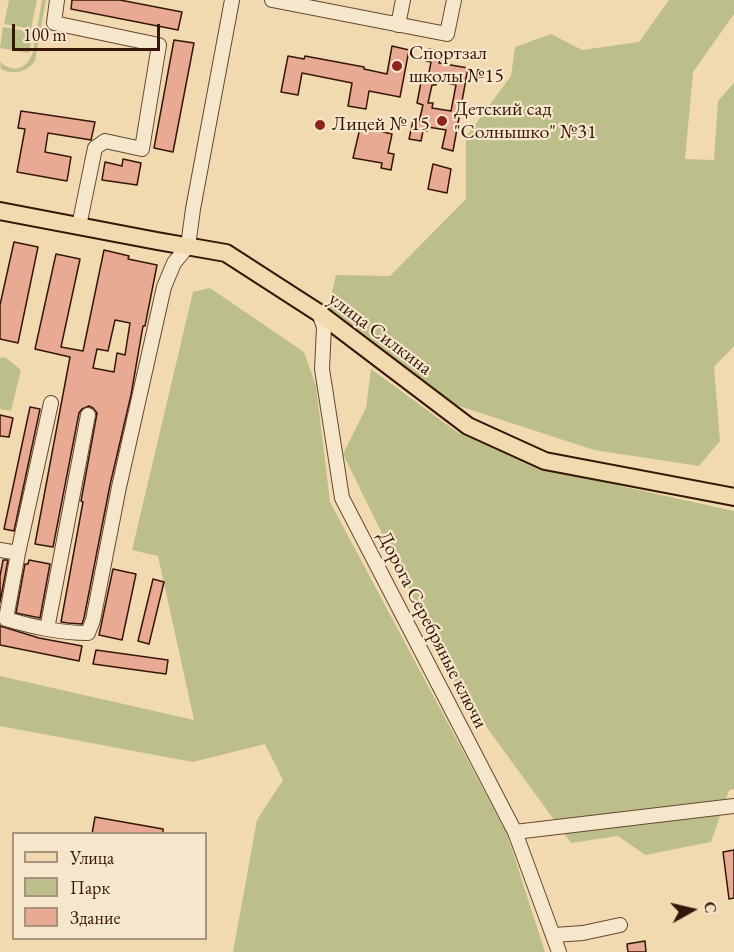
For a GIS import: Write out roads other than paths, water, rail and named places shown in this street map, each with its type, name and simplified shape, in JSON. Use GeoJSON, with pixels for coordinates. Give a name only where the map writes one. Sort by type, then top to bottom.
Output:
{"type":"FeatureCollection","features":[{"type":"Feature","properties":{"kind":"main road","name":"улица Силкина"},"geometry":{"type":"LineString","coordinates":[[0,211],[226,253],[319,313],[468,426],[545,461],[734,497]]}},
{"type":"Feature","properties":{"kind":"street"},"geometry":{"type":"LineString","coordinates":[[57,0],[54,24],[159,45],[142,149],[105,141],[95,148],[79,226]]}},
{"type":"Feature","properties":{"kind":"street"},"geometry":{"type":"LineString","coordinates":[[51,403],[6,619],[68,633],[88,633],[93,620],[164,287],[174,263],[188,246],[232,0]]}},
{"type":"Feature","properties":{"kind":"street"},"geometry":{"type":"LineString","coordinates":[[272,0],[447,34],[454,0]]}},
{"type":"Feature","properties":{"kind":"street"},"geometry":{"type":"LineString","coordinates":[[398,25],[404,0]]}},
{"type":"Feature","properties":{"kind":"street","name":"Дорога Серебряные ключи"},"geometry":{"type":"LineString","coordinates":[[319,313],[324,327],[322,369],[342,498],[514,832],[559,952]]}},
{"type":"Feature","properties":{"kind":"street"},"geometry":{"type":"LineString","coordinates":[[47,629],[88,415]]}},
{"type":"Feature","properties":{"kind":"street"},"geometry":{"type":"LineString","coordinates":[[0,550],[18,554]]}},
{"type":"Feature","properties":{"kind":"street"},"geometry":{"type":"LineString","coordinates":[[514,832],[734,806]]}},
{"type":"Feature","properties":{"kind":"street"},"geometry":{"type":"LineString","coordinates":[[554,935],[583,933],[620,925]]}},
{"type":"Feature","properties":{"kind":"place","name":"Спортзал школы №15"},"geometry":{"type":"Point","coordinates":[397,66]}},
{"type":"Feature","properties":{"kind":"place","name":"Детский сад \"Солнышко\" №31"},"geometry":{"type":"Point","coordinates":[442,121]}},
{"type":"Feature","properties":{"kind":"place","name":"Лицей № 15"},"geometry":{"type":"Point","coordinates":[320,125]}}]}
